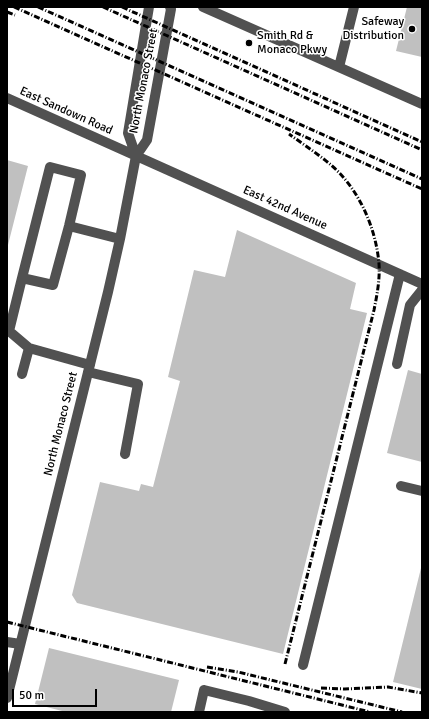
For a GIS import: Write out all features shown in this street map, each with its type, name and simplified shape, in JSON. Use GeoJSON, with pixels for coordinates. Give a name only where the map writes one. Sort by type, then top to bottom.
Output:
{"type":"FeatureCollection","features":[{"type":"Feature","properties":{"kind":"street","name":"North Monaco Street"},"geometry":{"type":"LineString","coordinates":[[136,156],[128,133],[149,7]]}},
{"type":"Feature","properties":{"kind":"street","name":"North Monaco Street"},"geometry":{"type":"LineString","coordinates":[[7,698],[120,239],[136,156],[147,140],[171,9],[170,7]]}},
{"type":"Feature","properties":{"kind":"street"},"geometry":{"type":"LineString","coordinates":[[203,7],[422,104]]}},
{"type":"Feature","properties":{"kind":"street"},"geometry":{"type":"LineString","coordinates":[[339,67],[354,7]]}},
{"type":"Feature","properties":{"kind":"street","name":"East Sandown Road"},"geometry":{"type":"LineString","coordinates":[[7,98],[136,156]]}},
{"type":"Feature","properties":{"kind":"street","name":"East 42nd Avenue"},"geometry":{"type":"LineString","coordinates":[[136,156],[422,284]]}},
{"type":"Feature","properties":{"kind":"street"},"geometry":{"type":"LineString","coordinates":[[22,278],[53,285],[69,226],[80,175],[50,167],[22,278],[8,334],[18,339],[29,348],[138,384],[125,454]]}},
{"type":"Feature","properties":{"kind":"street"},"geometry":{"type":"LineString","coordinates":[[69,226],[120,239]]}},
{"type":"Feature","properties":{"kind":"street"},"geometry":{"type":"LineString","coordinates":[[303,665],[400,274]]}},
{"type":"Feature","properties":{"kind":"street"},"geometry":{"type":"LineString","coordinates":[[397,364],[410,305],[422,290]]}},
{"type":"Feature","properties":{"kind":"street"},"geometry":{"type":"LineString","coordinates":[[22,374],[29,348]]}},
{"type":"Feature","properties":{"kind":"street"},"geometry":{"type":"LineString","coordinates":[[401,486],[422,491]]}},
{"type":"Feature","properties":{"kind":"street"},"geometry":{"type":"LineString","coordinates":[[7,642],[20,644]]}},
{"type":"Feature","properties":{"kind":"street"},"geometry":{"type":"LineString","coordinates":[[198,712],[204,690],[285,712]]}},
{"type":"Feature","properties":{"kind":"building","name":"Safeway Distribution"},"geometry":{"type":"Polygon","coordinates":[[[407,7],[422,7],[422,57],[396,51],[407,7]]]}},
{"type":"Feature","properties":{"kind":"building"},"geometry":{"type":"Polygon","coordinates":[[[7,160],[28,166],[8,245],[7,245],[7,160]]]}},
{"type":"Feature","properties":{"kind":"building"},"geometry":{"type":"Polygon","coordinates":[[[237,230],[356,283],[350,309],[367,313],[283,654],[77,603],[72,595],[100,482],[139,491],[141,484],[153,487],[180,381],[168,377],[194,270],[225,277],[237,230]]]}},
{"type":"Feature","properties":{"kind":"building"},"geometry":{"type":"Polygon","coordinates":[[[408,370],[422,374],[422,462],[387,453],[408,370]]]}},
{"type":"Feature","properties":{"kind":"building"},"geometry":{"type":"Polygon","coordinates":[[[422,568],[422,689],[393,682],[422,568]]]}},
{"type":"Feature","properties":{"kind":"building"},"geometry":{"type":"Polygon","coordinates":[[[49,648],[179,680],[171,712],[66,712],[35,704],[49,648]]]}},
{"type":"Feature","properties":{"kind":"railway"},"geometry":{"type":"LineString","coordinates":[[14,7],[422,189]]}},
{"type":"Feature","properties":{"kind":"railway"},"geometry":{"type":"LineString","coordinates":[[38,7],[422,179]]}},
{"type":"Feature","properties":{"kind":"railway"},"geometry":{"type":"LineString","coordinates":[[103,7],[422,150]]}},
{"type":"Feature","properties":{"kind":"railway"},"geometry":{"type":"LineString","coordinates":[[122,7],[422,142]]}},
{"type":"Feature","properties":{"kind":"railway"},"geometry":{"type":"LineString","coordinates":[[7,12],[15,15]]}},
{"type":"Feature","properties":{"kind":"railway"},"geometry":{"type":"LineString","coordinates":[[285,664],[374,310],[379,270],[377,250],[370,223],[358,197],[331,165],[289,134]]}},
{"type":"Feature","properties":{"kind":"railway"},"geometry":{"type":"LineString","coordinates":[[7,622],[370,712]]}},
{"type":"Feature","properties":{"kind":"railway"},"geometry":{"type":"LineString","coordinates":[[207,667],[238,672],[402,712]]}},
{"type":"Feature","properties":{"kind":"railway"},"geometry":{"type":"LineString","coordinates":[[321,688],[345,689],[388,687],[422,693]]}},
{"type":"Feature","properties":{"kind":"place","name":"Safeway Distribution"},"geometry":{"type":"Point","coordinates":[412,29]}},
{"type":"Feature","properties":{"kind":"place","name":"Smith Rd & Monaco Pkwy"},"geometry":{"type":"Point","coordinates":[249,43]}}]}
